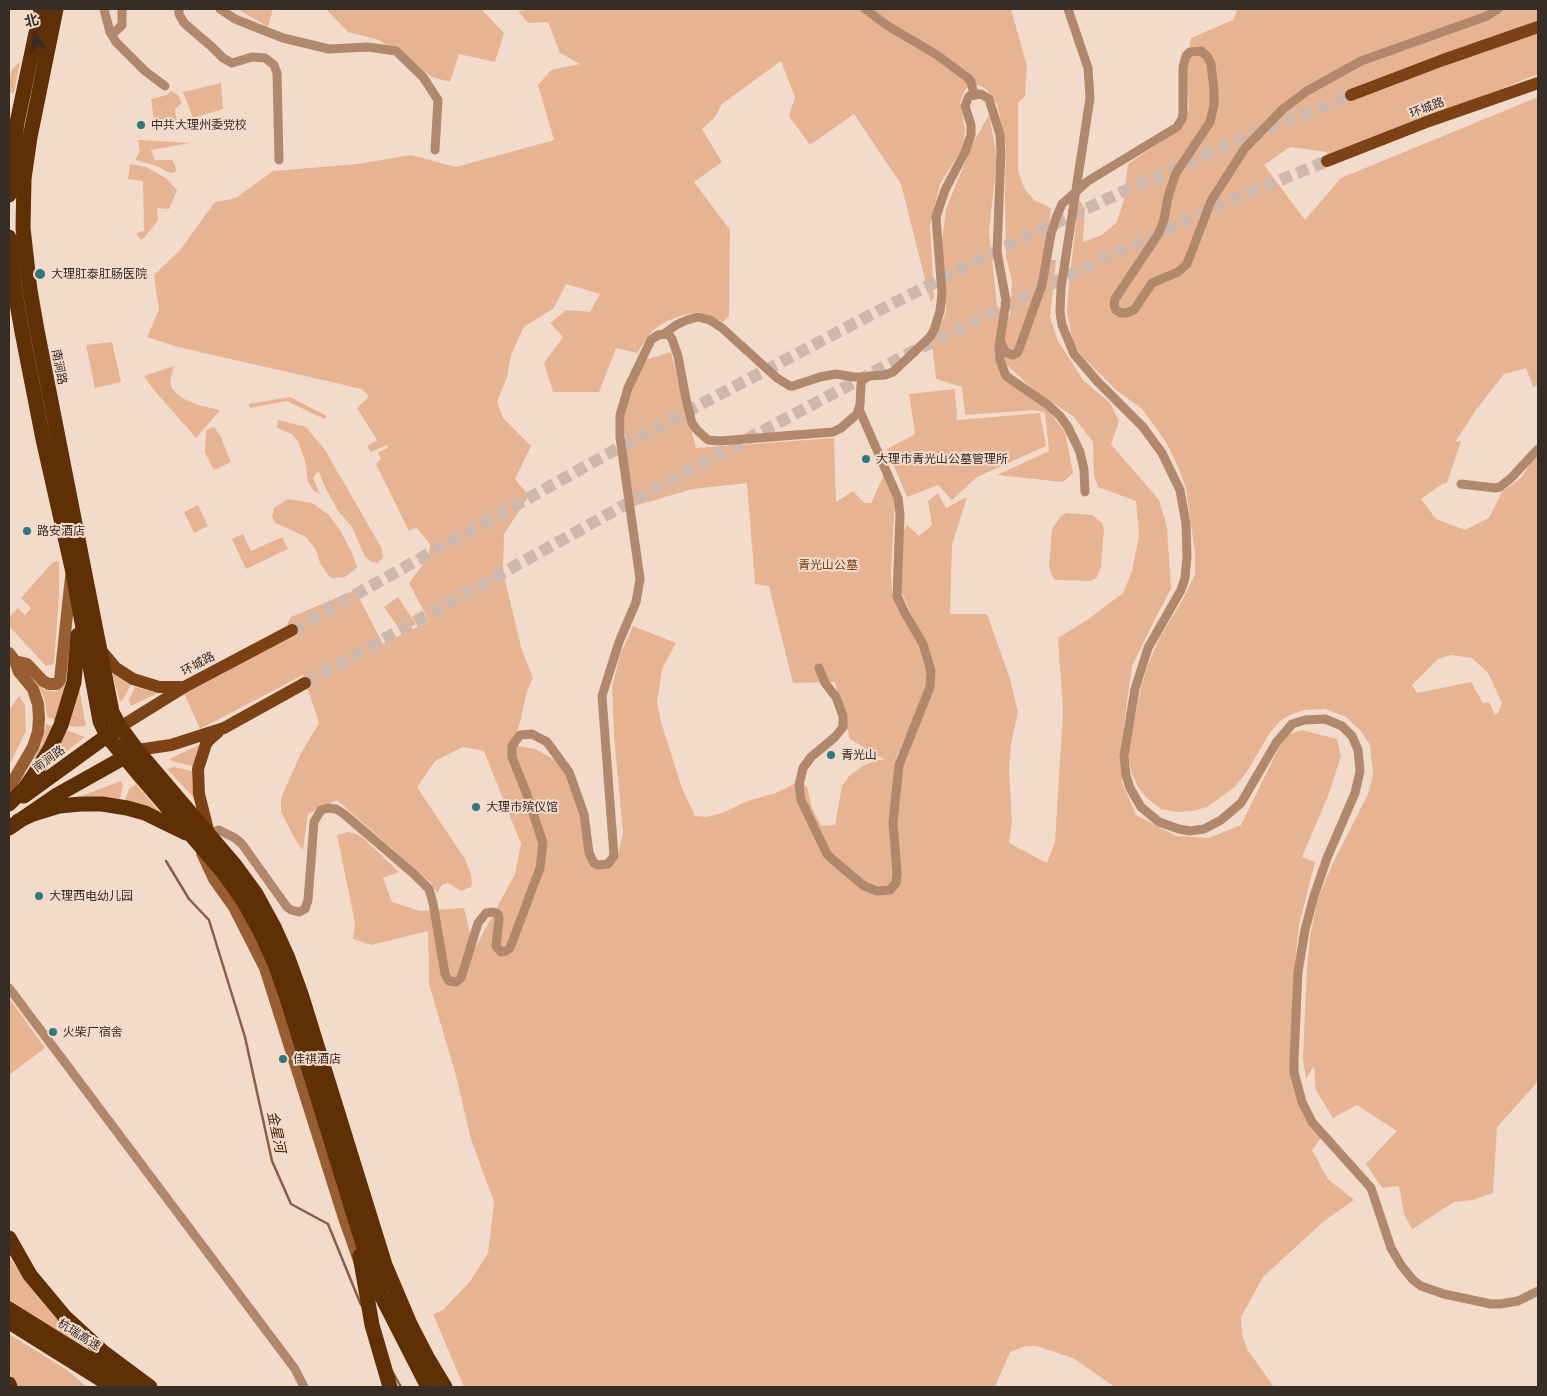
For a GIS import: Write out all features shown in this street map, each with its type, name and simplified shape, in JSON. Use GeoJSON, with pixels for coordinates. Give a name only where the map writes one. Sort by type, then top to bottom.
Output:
{"type":"FeatureCollection","features":[{"type":"Feature","properties":{"kind":"highway"},"geometry":{"type":"LineString","coordinates":[[9,195],[9,178],[17,124],[41,9]]}},
{"type":"Feature","properties":{"kind":"highway","name":"南涧路"},"geometry":{"type":"LineString","coordinates":[[56,9],[30,137],[24,179],[23,228],[34,314],[98,646],[112,712],[131,754]]}},
{"type":"Feature","properties":{"kind":"highway"},"geometry":{"type":"LineString","coordinates":[[9,237],[15,292],[22,332],[43,439],[72,568],[100,720],[107,736],[131,754],[200,838],[244,902],[261,933],[276,964],[361,1213],[382,1297],[428,1387]]}},
{"type":"Feature","properties":{"kind":"highway"},"geometry":{"type":"LineString","coordinates":[[9,805],[24,789],[38,769],[54,741],[64,717],[76,673],[79,608]]}},
{"type":"Feature","properties":{"kind":"highway","name":"南涧路"},"geometry":{"type":"LineString","coordinates":[[9,805],[120,727]]}},
{"type":"Feature","properties":{"kind":"highway"},"geometry":{"type":"LineString","coordinates":[[14,824],[92,774],[131,754]]}},
{"type":"Feature","properties":{"kind":"highway"},"geometry":{"type":"LineString","coordinates":[[14,824],[56,807],[74,804],[102,804],[145,813],[200,838]]}},
{"type":"Feature","properties":{"kind":"highway"},"geometry":{"type":"LineString","coordinates":[[361,1213],[376,1238],[410,1324],[445,1387]]}},
{"type":"Feature","properties":{"kind":"highway"},"geometry":{"type":"LineString","coordinates":[[361,1213],[362,1270],[376,1345],[390,1387]]}},
{"type":"Feature","properties":{"kind":"highway"},"geometry":{"type":"LineString","coordinates":[[9,1238],[30,1275],[60,1312],[103,1352],[150,1387]]}},
{"type":"Feature","properties":{"kind":"highway"},"geometry":{"type":"LineString","coordinates":[[12,1318],[84,1377],[93,1387]]}},
{"type":"Feature","properties":{"kind":"highway"},"geometry":{"type":"LineString","coordinates":[[12,1318],[113,1387]]}},
{"type":"Feature","properties":{"kind":"highway","name":"杭瑞高速"},"geometry":{"type":"LineString","coordinates":[[12,1318],[134,1387]]}},
{"type":"Feature","properties":{"kind":"main road"},"geometry":{"type":"LineString","coordinates":[[1351,95],[1451,57],[1538,27]]}},
{"type":"Feature","properties":{"kind":"main road","name":"环城路"},"geometry":{"type":"LineString","coordinates":[[1327,161],[1438,118],[1538,83]]}},
{"type":"Feature","properties":{"kind":"main road","name":"环城路"},"geometry":{"type":"LineString","coordinates":[[120,727],[186,686],[292,630]]}},
{"type":"Feature","properties":{"kind":"main road"},"geometry":{"type":"LineString","coordinates":[[98,646],[116,668],[133,679],[159,687],[177,688],[186,686]]}},
{"type":"Feature","properties":{"kind":"main road"},"geometry":{"type":"LineString","coordinates":[[200,838],[198,769],[202,754],[209,740],[224,728],[305,683]]}},
{"type":"Feature","properties":{"kind":"main road"},"geometry":{"type":"LineString","coordinates":[[131,754],[171,745],[224,728]]}},
{"type":"Feature","properties":{"kind":"street"},"geometry":{"type":"LineString","coordinates":[[104,9],[110,32],[116,42],[145,71],[166,86]]}},
{"type":"Feature","properties":{"kind":"street"},"geometry":{"type":"LineString","coordinates":[[110,32],[116,31],[122,25],[122,9]]}},
{"type":"Feature","properties":{"kind":"street"},"geometry":{"type":"LineString","coordinates":[[179,9],[179,14],[184,23],[212,46],[223,58],[232,63],[252,57],[265,58],[274,65],[277,73],[279,160]]}},
{"type":"Feature","properties":{"kind":"street"},"geometry":{"type":"LineString","coordinates":[[220,9],[235,19],[283,38],[329,49],[368,47],[396,51],[423,77],[438,100],[435,150]]}},
{"type":"Feature","properties":{"kind":"street"},"geometry":{"type":"LineString","coordinates":[[865,9],[888,26],[938,54],[968,78],[974,94]]}},
{"type":"Feature","properties":{"kind":"street"},"geometry":{"type":"LineString","coordinates":[[1068,9],[1088,68],[1090,106],[1061,288],[1060,312],[1062,325],[1070,347],[1089,372],[1143,427],[1154,442],[1175,478],[1185,512],[1188,556],[1185,578],[1181,590],[1157,629],[1143,659],[1132,702],[1124,762],[1130,788],[1141,807],[1159,822],[1172,828],[1184,830],[1204,828],[1221,820],[1241,804],[1276,743],[1292,724],[1305,720],[1325,719],[1342,726],[1352,736],[1358,750],[1360,771],[1358,780],[1314,896],[1305,930],[1299,966],[1294,1072],[1302,1102],[1312,1122],[1371,1188],[1391,1248],[1413,1280],[1421,1286],[1437,1292],[1491,1304],[1518,1301],[1538,1291]]}},
{"type":"Feature","properties":{"kind":"street"},"geometry":{"type":"LineString","coordinates":[[1000,340],[1005,352],[1011,356],[1017,353],[1042,285],[1048,248],[1056,218],[1066,199],[1088,181],[1173,130],[1180,123],[1184,105],[1183,67],[1186,56],[1190,52],[1201,51],[1207,56],[1211,64],[1214,105],[1210,122],[1176,173],[1159,233],[1115,300],[1115,308],[1120,312],[1132,311],[1152,283],[1178,272],[1187,264],[1212,201],[1245,148],[1283,109],[1307,91],[1361,61],[1487,16],[1498,9]]}},
{"type":"Feature","properties":{"kind":"street"},"geometry":{"type":"LineString","coordinates":[[362,1270],[266,968],[234,908],[214,879],[200,838],[219,830],[235,838],[242,844],[287,907],[295,912],[299,912],[307,906],[314,820],[324,808],[332,808],[339,811],[414,874],[429,889],[445,976],[452,982],[458,981],[461,978],[478,923],[486,913],[493,912],[498,914],[497,948],[501,952],[508,950],[540,868],[543,843],[511,755],[514,742],[520,735],[536,736],[552,747],[572,779],[582,807],[587,823],[590,859],[598,865],[611,862],[614,852],[602,696],[636,602],[640,579],[620,437],[620,415],[626,393],[648,343],[676,325],[698,317],[710,320],[722,328],[777,378],[790,386],[836,374],[867,377],[874,375],[885,376],[893,372],[930,337],[934,330],[940,311],[942,293],[936,217],[945,190],[965,152],[971,135],[965,104],[968,98],[974,94],[983,94],[989,99],[1001,142],[996,252],[1006,306],[998,350],[1000,360],[1006,376],[1048,405],[1068,426],[1080,452],[1084,470],[1085,492]]}},
{"type":"Feature","properties":{"kind":"street"},"geometry":{"type":"LineString","coordinates":[[9,139],[17,124]]}},
{"type":"Feature","properties":{"kind":"street"},"geometry":{"type":"LineString","coordinates":[[1048,248],[1066,250]]}},
{"type":"Feature","properties":{"kind":"street"},"geometry":{"type":"LineString","coordinates":[[664,334],[671,337],[676,348],[692,423],[708,440],[720,441],[830,433],[853,419],[859,409],[861,384],[867,377]]}},
{"type":"Feature","properties":{"kind":"street"},"geometry":{"type":"LineString","coordinates":[[819,668],[825,683],[836,697],[843,716],[843,727],[835,737],[811,757],[803,768],[799,785],[801,800],[827,854],[832,860],[864,886],[877,891],[890,890],[896,883],[897,873],[893,822],[899,765],[930,687],[931,671],[923,644],[897,596],[900,514],[898,498],[859,409]]}},
{"type":"Feature","properties":{"kind":"street"},"geometry":{"type":"LineString","coordinates":[[1461,484],[1500,487],[1538,449]]}},
{"type":"Feature","properties":{"kind":"street"},"geometry":{"type":"LineString","coordinates":[[12,657],[27,664],[43,681],[49,684],[57,684],[60,680],[72,568]]}},
{"type":"Feature","properties":{"kind":"street"},"geometry":{"type":"LineString","coordinates":[[9,788],[33,747],[40,718],[35,694],[19,672],[12,657]]}},
{"type":"Feature","properties":{"kind":"street"},"geometry":{"type":"LineString","coordinates":[[9,988],[295,1369],[304,1387]]}},
{"type":"Feature","properties":{"kind":"green space"},"geometry":{"type":"Polygon","coordinates":[[[238,9],[273,9],[268,27],[238,9]]]}},
{"type":"Feature","properties":{"kind":"green space"},"geometry":{"type":"Polygon","coordinates":[[[326,9],[481,9],[504,33],[495,62],[459,54],[450,82],[432,77],[379,40],[348,32],[326,9]]]}},
{"type":"Feature","properties":{"kind":"green space","name":"青光山公墓"},"geometry":{"type":"Polygon","coordinates":[[[544,9],[1011,9],[1027,66],[1025,96],[1018,103],[1018,171],[1025,190],[1034,200],[1051,208],[1045,260],[1056,260],[1050,317],[1058,341],[1083,380],[1110,403],[1119,421],[1111,444],[1159,500],[1167,527],[1171,589],[1132,666],[1122,740],[1122,782],[1136,815],[1176,836],[1209,838],[1241,825],[1285,735],[1302,730],[1337,739],[1341,756],[1328,796],[1302,857],[1315,862],[1299,925],[1291,1065],[1294,1090],[1302,1113],[1321,1138],[1312,1150],[1328,1179],[1354,1200],[1323,1222],[1263,1277],[1241,1317],[1242,1334],[1247,1349],[1274,1387],[1115,1387],[1073,1358],[1036,1346],[1026,1346],[1010,1352],[995,1387],[464,1387],[433,1314],[443,1310],[471,1280],[488,1253],[494,1202],[471,1139],[455,1072],[429,984],[428,931],[371,945],[353,939],[355,923],[337,835],[349,832],[361,836],[399,872],[383,878],[392,902],[420,911],[464,908],[474,950],[515,874],[521,844],[484,751],[463,747],[435,761],[417,787],[465,859],[471,874],[471,887],[461,891],[448,883],[442,885],[437,893],[431,883],[337,800],[308,814],[303,850],[296,841],[281,812],[281,798],[300,755],[319,723],[303,675],[200,729],[184,693],[295,634],[287,624],[291,617],[355,590],[383,644],[429,621],[409,583],[429,556],[430,544],[416,527],[409,531],[376,464],[381,459],[378,452],[388,448],[387,445],[371,452],[367,446],[377,440],[357,408],[369,397],[362,389],[178,347],[147,337],[159,310],[154,275],[180,250],[215,202],[236,198],[273,171],[358,164],[411,155],[456,167],[554,140],[538,85],[551,70],[580,64],[560,53],[548,22],[528,23],[518,11],[544,9]],[[781,61],[722,104],[715,117],[702,129],[722,162],[694,182],[730,230],[729,316],[723,322],[699,312],[667,321],[653,330],[637,353],[616,348],[599,392],[553,392],[544,363],[563,337],[550,323],[566,310],[590,312],[600,294],[566,284],[554,308],[524,327],[511,355],[507,377],[497,402],[503,418],[531,446],[515,479],[529,496],[504,534],[503,572],[521,647],[533,678],[527,691],[520,723],[512,745],[535,749],[555,760],[571,781],[594,866],[617,858],[623,833],[614,736],[612,687],[620,655],[633,626],[676,643],[662,669],[657,702],[661,722],[682,788],[695,816],[707,817],[725,812],[747,801],[776,793],[800,781],[807,787],[812,808],[821,826],[835,825],[842,786],[850,775],[876,760],[885,760],[850,739],[835,682],[793,683],[769,586],[755,584],[747,483],[693,489],[634,506],[626,453],[624,407],[645,360],[671,352],[696,448],[834,438],[836,502],[853,491],[864,503],[871,503],[884,475],[895,499],[891,574],[892,592],[919,636],[931,672],[925,645],[898,584],[899,541],[907,525],[919,536],[932,525],[928,501],[938,493],[946,508],[967,497],[952,545],[950,614],[987,614],[1010,679],[1018,712],[1011,744],[1009,769],[1012,821],[1009,843],[1047,863],[1055,842],[1063,711],[1058,638],[1090,618],[1123,593],[1132,571],[1139,535],[1136,501],[1098,487],[1094,475],[1093,442],[1073,416],[1036,392],[1007,365],[1005,378],[1047,409],[1065,432],[1073,473],[1063,482],[997,475],[1049,451],[1045,413],[1035,410],[965,415],[962,387],[936,379],[932,342],[946,312],[941,250],[946,209],[973,143],[989,115],[997,157],[989,231],[997,306],[1010,316],[1012,281],[1006,257],[1006,146],[997,104],[986,89],[978,85],[966,88],[960,102],[965,130],[963,147],[940,184],[930,226],[934,297],[931,303],[901,184],[854,114],[810,145],[789,116],[795,97],[781,61]],[[924,696],[895,760],[906,761],[916,731],[924,696]]]}},
{"type":"Feature","properties":{"kind":"green space"},"geometry":{"type":"Polygon","coordinates":[[[1238,9],[1538,9],[1538,74],[1329,160],[1327,152],[1290,147],[1264,165],[1305,220],[1341,178],[1538,97],[1538,385],[1533,387],[1526,368],[1504,374],[1476,410],[1455,442],[1461,441],[1447,483],[1442,484],[1421,499],[1436,519],[1465,530],[1489,518],[1502,492],[1522,477],[1538,450],[1538,1079],[1535,1085],[1497,1127],[1493,1193],[1473,1200],[1454,1202],[1412,1229],[1404,1214],[1399,1186],[1382,1188],[1366,1164],[1397,1131],[1357,1105],[1333,1118],[1316,1090],[1314,1066],[1306,1079],[1303,1059],[1307,967],[1310,936],[1318,898],[1333,863],[1368,794],[1373,775],[1370,745],[1361,731],[1346,717],[1325,709],[1305,710],[1290,715],[1280,721],[1269,734],[1248,770],[1235,787],[1207,807],[1193,811],[1175,812],[1161,809],[1148,799],[1138,787],[1132,774],[1129,760],[1129,749],[1141,687],[1160,637],[1183,599],[1195,574],[1195,553],[1186,489],[1166,442],[1142,409],[1115,389],[1083,357],[1073,343],[1067,313],[1079,200],[1085,208],[1083,242],[1102,235],[1117,222],[1124,199],[1128,164],[1179,130],[1185,123],[1189,108],[1186,71],[1191,38],[1233,20],[1238,9]],[[1451,655],[1438,659],[1412,685],[1417,693],[1471,682],[1483,703],[1489,702],[1495,715],[1498,713],[1502,703],[1488,673],[1472,658],[1451,655]]]}},
{"type":"Feature","properties":{"kind":"green space"},"geometry":{"type":"Polygon","coordinates":[[[20,62],[14,93],[9,92],[12,69],[20,62]]]}},
{"type":"Feature","properties":{"kind":"green space"},"geometry":{"type":"Polygon","coordinates":[[[221,83],[223,109],[193,118],[183,92],[221,83]]]}},
{"type":"Feature","properties":{"kind":"green space"},"geometry":{"type":"Polygon","coordinates":[[[171,91],[178,95],[182,103],[175,109],[177,125],[155,128],[151,99],[167,95],[171,91]]]}},
{"type":"Feature","properties":{"kind":"green space"},"geometry":{"type":"Polygon","coordinates":[[[138,140],[190,143],[151,150],[155,160],[172,160],[176,171],[173,173],[135,160],[140,151],[138,140]]]}},
{"type":"Feature","properties":{"kind":"green space"},"geometry":{"type":"Polygon","coordinates":[[[130,164],[146,167],[166,178],[177,190],[169,209],[157,208],[158,220],[141,240],[136,233],[144,231],[143,181],[128,179],[130,164]]]}},
{"type":"Feature","properties":{"kind":"green space"},"geometry":{"type":"Polygon","coordinates":[[[112,342],[121,382],[95,388],[86,345],[112,342]]]}},
{"type":"Feature","properties":{"kind":"green space"},"geometry":{"type":"Polygon","coordinates":[[[174,366],[170,381],[172,389],[182,398],[198,405],[220,410],[196,438],[144,376],[174,366]]]}},
{"type":"Feature","properties":{"kind":"green space"},"geometry":{"type":"Polygon","coordinates":[[[955,389],[957,420],[1040,413],[1046,446],[977,477],[952,500],[938,485],[907,497],[887,449],[915,434],[909,394],[955,389]]]}},
{"type":"Feature","properties":{"kind":"green space"},"geometry":{"type":"Polygon","coordinates":[[[290,397],[327,416],[324,419],[287,401],[250,408],[248,404],[290,397]]]}},
{"type":"Feature","properties":{"kind":"green space"},"geometry":{"type":"Polygon","coordinates":[[[278,420],[306,427],[325,450],[381,547],[383,558],[377,563],[365,557],[352,527],[338,511],[319,472],[313,478],[320,494],[314,491],[308,482],[305,461],[299,443],[292,434],[277,428],[278,420]]]}},
{"type":"Feature","properties":{"kind":"green space"},"geometry":{"type":"Polygon","coordinates":[[[214,427],[220,435],[231,462],[214,470],[205,453],[206,430],[214,427]]]}},
{"type":"Feature","properties":{"kind":"green space"},"geometry":{"type":"Polygon","coordinates":[[[288,499],[312,503],[329,515],[340,530],[352,553],[357,567],[353,571],[345,577],[332,578],[320,563],[316,550],[306,537],[275,523],[272,517],[274,508],[288,499]]]}},
{"type":"Feature","properties":{"kind":"green space"},"geometry":{"type":"Polygon","coordinates":[[[198,505],[208,526],[194,533],[184,512],[198,505]]]}},
{"type":"Feature","properties":{"kind":"green space"},"geometry":{"type":"Polygon","coordinates":[[[1066,513],[1092,515],[1102,523],[1104,529],[1101,567],[1097,577],[1091,581],[1055,580],[1051,574],[1049,566],[1052,529],[1061,516],[1066,513]]]}},
{"type":"Feature","properties":{"kind":"green space"},"geometry":{"type":"Polygon","coordinates":[[[243,534],[251,551],[282,537],[288,549],[246,569],[232,539],[243,534]]]}},
{"type":"Feature","properties":{"kind":"green space"},"geometry":{"type":"Polygon","coordinates":[[[59,561],[59,595],[54,664],[46,666],[9,626],[9,617],[18,608],[25,615],[31,608],[21,598],[53,562],[59,561]]]}},
{"type":"Feature","properties":{"kind":"green space"},"geometry":{"type":"Polygon","coordinates":[[[398,597],[416,624],[402,633],[384,607],[398,597]]]}},
{"type":"Feature","properties":{"kind":"green space"},"geometry":{"type":"Polygon","coordinates":[[[111,670],[131,684],[120,702],[111,670]]]}},
{"type":"Feature","properties":{"kind":"green space"},"geometry":{"type":"Polygon","coordinates":[[[38,684],[44,689],[54,692],[61,689],[65,684],[69,685],[57,721],[47,717],[45,701],[38,684]]]}},
{"type":"Feature","properties":{"kind":"green space"},"geometry":{"type":"Polygon","coordinates":[[[135,687],[158,693],[131,706],[129,700],[135,687]]]}},
{"type":"Feature","properties":{"kind":"green space"},"geometry":{"type":"Polygon","coordinates":[[[79,688],[86,726],[75,727],[66,725],[79,688]]]}},
{"type":"Feature","properties":{"kind":"green space"},"geometry":{"type":"Polygon","coordinates":[[[19,696],[25,705],[26,731],[9,766],[9,710],[19,696]]]}},
{"type":"Feature","properties":{"kind":"green space"},"geometry":{"type":"Polygon","coordinates":[[[46,724],[55,727],[38,762],[14,791],[30,767],[41,744],[46,724]]]}},
{"type":"Feature","properties":{"kind":"green space"},"geometry":{"type":"Polygon","coordinates":[[[64,729],[85,737],[45,768],[64,729]]]}},
{"type":"Feature","properties":{"kind":"green space"},"geometry":{"type":"Polygon","coordinates":[[[201,744],[193,766],[169,759],[201,744]]]}},
{"type":"Feature","properties":{"kind":"green space"},"geometry":{"type":"Polygon","coordinates":[[[174,767],[192,771],[195,799],[167,769],[174,767]]]}},
{"type":"Feature","properties":{"kind":"green space"},"geometry":{"type":"Polygon","coordinates":[[[121,781],[123,786],[120,799],[81,796],[121,781]]]}},
{"type":"Feature","properties":{"kind":"green space"},"geometry":{"type":"Polygon","coordinates":[[[136,784],[161,814],[125,800],[129,789],[136,784]]]}},
{"type":"Feature","properties":{"kind":"green space"},"geometry":{"type":"Polygon","coordinates":[[[9,998],[45,1048],[9,1075],[9,998]]]}},
{"type":"Feature","properties":{"kind":"green space"},"geometry":{"type":"Polygon","coordinates":[[[9,1257],[54,1316],[95,1356],[9,1302],[9,1257]]]}},
{"type":"Feature","properties":{"kind":"green space"},"geometry":{"type":"Polygon","coordinates":[[[9,1334],[67,1370],[87,1387],[14,1387],[9,1367],[9,1334]]]}},
{"type":"Feature","properties":{"kind":"waterway","name":"金星河"},"geometry":{"type":"LineString","coordinates":[[166,861],[189,899],[209,920],[245,1037],[272,1161],[291,1204],[328,1224],[361,1305]]}},
{"type":"Feature","properties":{"kind":"waterway","name":"金星河"},"geometry":{"type":"LineString","coordinates":[[392,1371],[401,1387]]}},
{"type":"Feature","properties":{"kind":"tunnel"},"geometry":{"type":"LineString","coordinates":[[292,630],[631,441],[880,310],[1013,243],[1120,193],[1225,146],[1351,95]]}},
{"type":"Feature","properties":{"kind":"tunnel"},"geometry":{"type":"LineString","coordinates":[[305,683],[657,487],[904,356],[1142,241],[1246,194],[1327,161]]}},
{"type":"Feature","properties":{"kind":"place","name":"中共大理州委党校"},"geometry":{"type":"Point","coordinates":[141,125]}},
{"type":"Feature","properties":{"kind":"place","name":"大理肛泰肛肠医院"},"geometry":{"type":"Point","coordinates":[40,274]}},
{"type":"Feature","properties":{"kind":"place","name":"大理市青光山公墓管理所"},"geometry":{"type":"Point","coordinates":[866,459]}},
{"type":"Feature","properties":{"kind":"place","name":"路安酒店"},"geometry":{"type":"Point","coordinates":[27,531]}},
{"type":"Feature","properties":{"kind":"place","name":"青光山"},"geometry":{"type":"Point","coordinates":[831,755]}},
{"type":"Feature","properties":{"kind":"place","name":"大理市殡仪馆"},"geometry":{"type":"Point","coordinates":[476,807]}},
{"type":"Feature","properties":{"kind":"place","name":"大理西电幼儿园"},"geometry":{"type":"Point","coordinates":[39,896]}},
{"type":"Feature","properties":{"kind":"place","name":"火柴厂宿舍"},"geometry":{"type":"Point","coordinates":[53,1032]}},
{"type":"Feature","properties":{"kind":"place","name":"佳祺酒店"},"geometry":{"type":"Point","coordinates":[283,1059]}}]}
